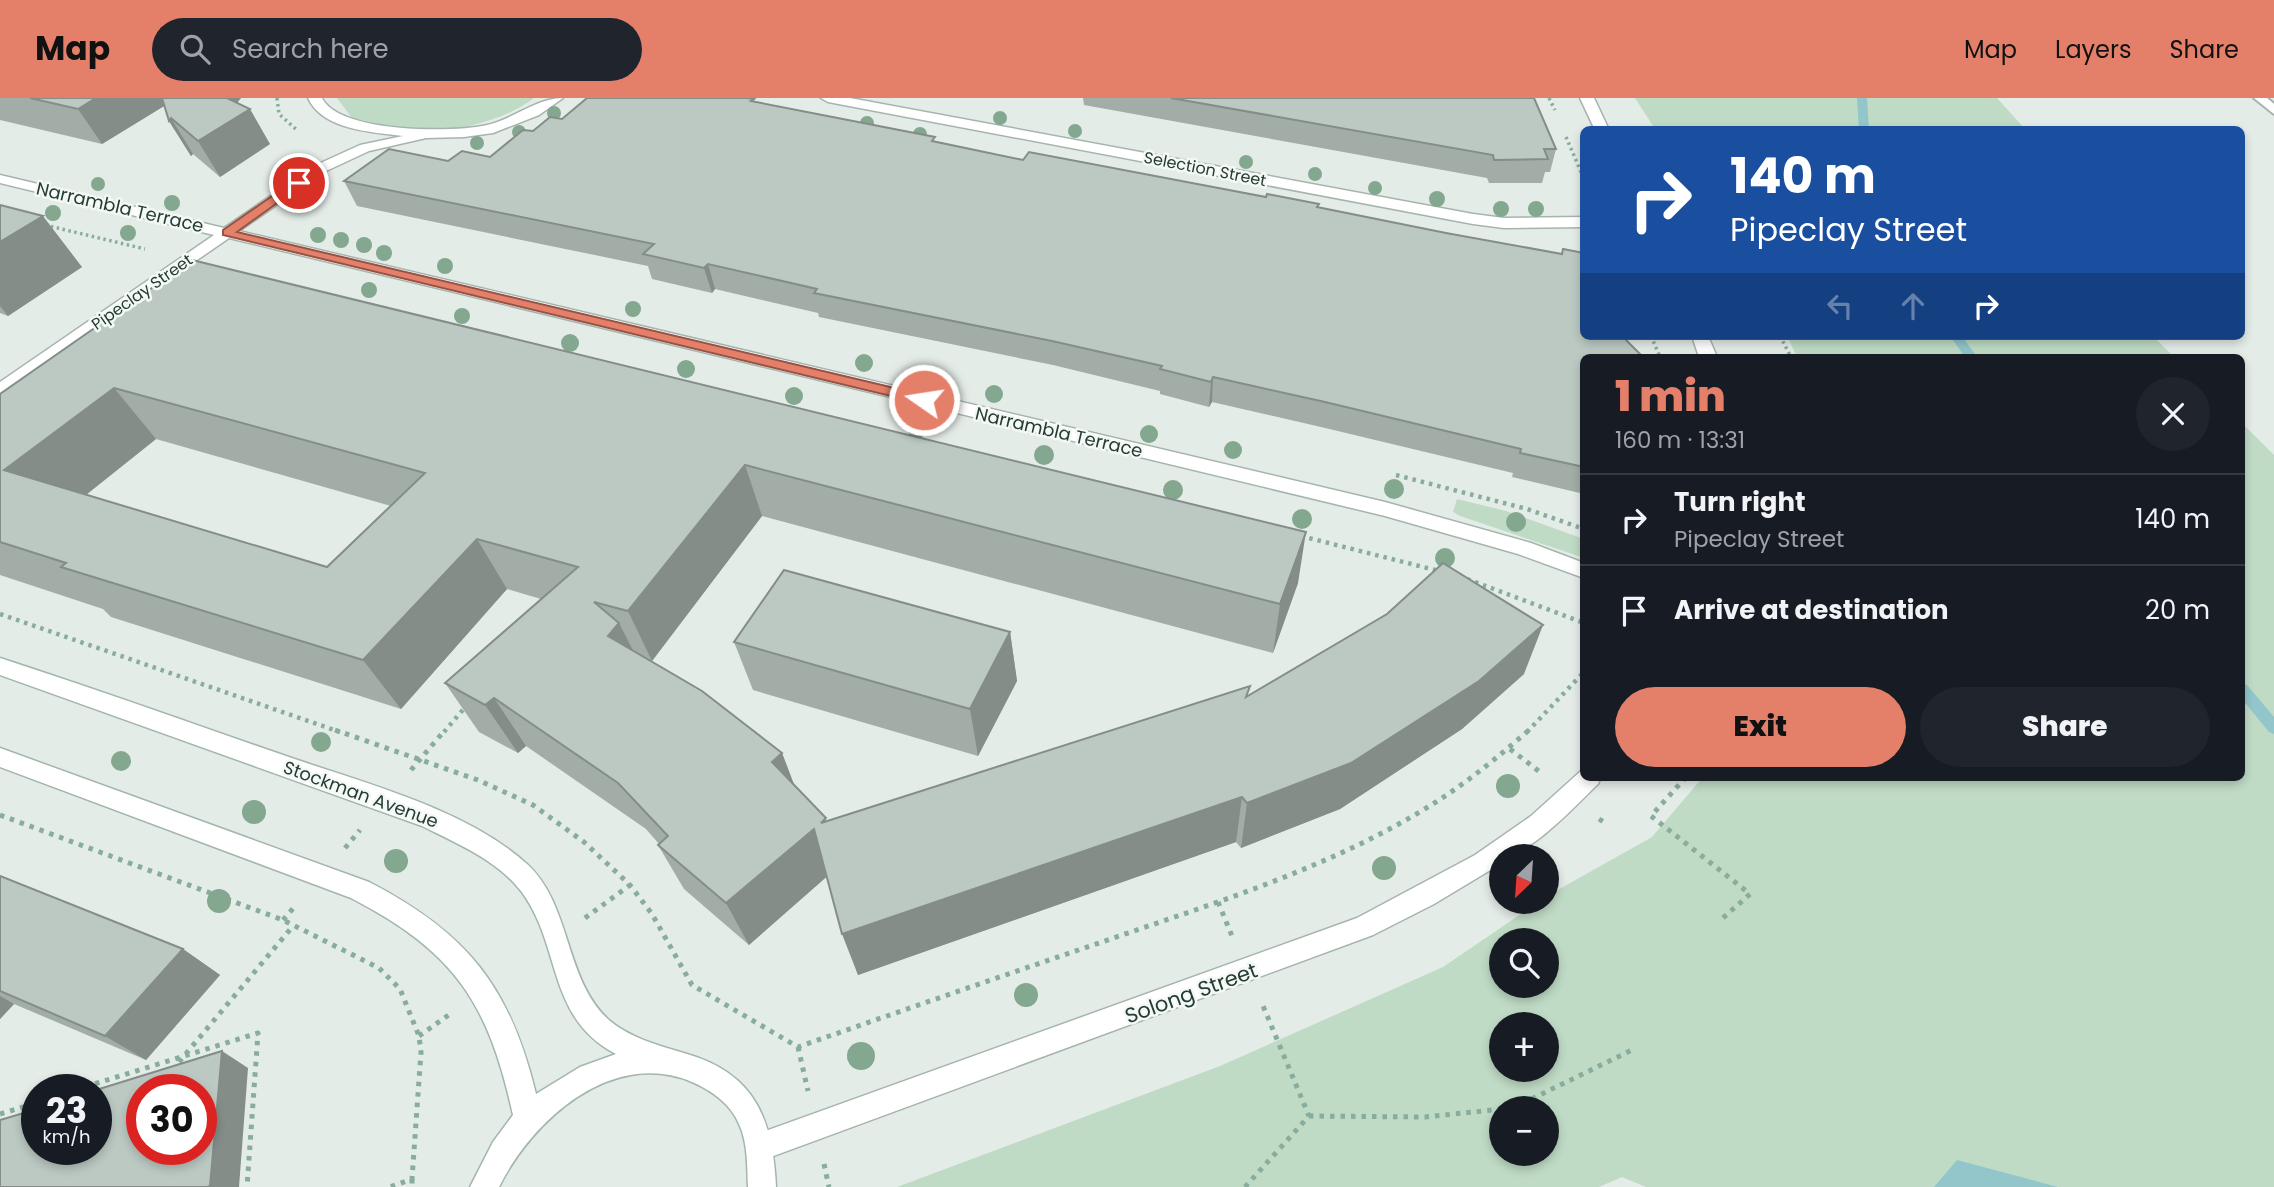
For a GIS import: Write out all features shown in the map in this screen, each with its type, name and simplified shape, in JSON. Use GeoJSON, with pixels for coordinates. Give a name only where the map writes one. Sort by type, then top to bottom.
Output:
{"type":"FeatureCollection","features":[{"type":"Feature","properties":{"kind":"street"},"geometry":{"type":"LineString","coordinates":[[315,98],[321,110],[338,119],[420,136],[454,136],[490,130],[523,118],[556,98]]}},
{"type":"Feature","properties":{"kind":"street","name":"Selection Street"},"geometry":{"type":"LineString","coordinates":[[828,98],[1473,219],[1512,223],[1580,222]]}},
{"type":"Feature","properties":{"kind":"street"},"geometry":{"type":"LineString","coordinates":[[1587,98],[1600,126]]}},
{"type":"Feature","properties":{"kind":"street","name":"Pipeclay Street"},"geometry":{"type":"LineString","coordinates":[[319,169],[343,142],[347,130],[338,119]]}},
{"type":"Feature","properties":{"kind":"street","name":"Pipeclay Street"},"geometry":{"type":"LineString","coordinates":[[0,390],[319,169],[364,148],[420,136]]}},
{"type":"Feature","properties":{"kind":"street","name":"Narrambla Terrace"},"geometry":{"type":"LineString","coordinates":[[0,179],[1385,509],[1511,544],[1580,570]]}},
{"type":"Feature","properties":{"kind":"street","name":"Stockman Avenue"},"geometry":{"type":"LineString","coordinates":[[0,666],[385,801],[444,825],[488,850],[529,882],[550,916],[578,1002],[601,1031],[661,1061]]}},
{"type":"Feature","properties":{"kind":"street"},"geometry":{"type":"LineString","coordinates":[[0,757],[321,876],[398,908],[430,931],[456,956],[483,990],[506,1033],[517,1065],[528,1119]]}},
{"type":"Feature","properties":{"kind":"street","name":"Solong Street"},"geometry":{"type":"LineString","coordinates":[[760,1147],[1235,977],[1364,927],[1428,896],[1485,862],[1537,824],[1585,781]]}},
{"type":"Feature","properties":{"kind":"street"},"geometry":{"type":"LineString","coordinates":[[484,1187],[501,1153],[528,1119],[570,1086],[615,1066],[661,1061],[696,1069],[726,1085],[748,1112],[760,1147],[762,1187]]}},
{"type":"Feature","properties":{"kind":"lane"},"geometry":{"type":"LineString","coordinates":[[2260,98],[2274,110]]}},
{"type":"Feature","properties":{"kind":"path"},"geometry":{"type":"LineString","coordinates":[[277,98],[279,114],[287,124],[307,135]]}},
{"type":"Feature","properties":{"kind":"path"},"geometry":{"type":"LineString","coordinates":[[41,223],[149,250],[138,258]]}},
{"type":"Feature","properties":{"kind":"path"},"geometry":{"type":"LineString","coordinates":[[1391,474],[1527,509],[1580,528]]}},
{"type":"Feature","properties":{"kind":"path"},"geometry":{"type":"LineString","coordinates":[[1290,533],[1451,574]]}},
{"type":"Feature","properties":{"kind":"path"},"geometry":{"type":"LineString","coordinates":[[1463,578],[1580,622]]}},
{"type":"Feature","properties":{"kind":"path"},"geometry":{"type":"LineString","coordinates":[[0,614],[478,780],[533,805],[584,842],[630,885],[652,914],[692,985],[798,1047],[1275,881],[1369,842],[1446,797],[1510,749],[1580,676]]}},
{"type":"Feature","properties":{"kind":"path"},"geometry":{"type":"LineString","coordinates":[[321,876],[474,697]]}},
{"type":"Feature","properties":{"kind":"path"},"geometry":{"type":"LineString","coordinates":[[1682,781],[1651,816],[1750,894],[1723,918]]}},
{"type":"Feature","properties":{"kind":"path"},"geometry":{"type":"LineString","coordinates":[[0,815],[293,926],[379,968],[400,989],[419,1036],[421,1052],[412,1183],[390,1187]]}},
{"type":"Feature","properties":{"kind":"path"},"geometry":{"type":"LineString","coordinates":[[179,1062],[293,926]]}},
{"type":"Feature","properties":{"kind":"path"},"geometry":{"type":"LineString","coordinates":[[1269,1019],[1309,1116]]}},
{"type":"Feature","properties":{"kind":"path"},"geometry":{"type":"LineString","coordinates":[[112,1078],[258,1032],[247,1187]]}},
{"type":"Feature","properties":{"kind":"path"},"geometry":{"type":"LineString","coordinates":[[1538,1096],[1634,1049]]}},
{"type":"Feature","properties":{"kind":"path"},"geometry":{"type":"LineString","coordinates":[[0,1114],[21,1107]]}},
{"type":"Feature","properties":{"kind":"path"},"geometry":{"type":"LineString","coordinates":[[1245,1187],[1309,1116],[1425,1117],[1489,1110]]}},
{"type":"Feature","properties":{"kind":"green space"},"geometry":{"type":"Polygon","coordinates":[[[337,98],[534,98],[508,113],[478,124],[446,130],[416,130],[352,118],[337,98]]]}},
{"type":"Feature","properties":{"kind":"green space"},"geometry":{"type":"Polygon","coordinates":[[[1635,98],[1997,98],[2022,126],[1653,126],[1635,98]]]}},
{"type":"Feature","properties":{"kind":"green space"},"geometry":{"type":"Polygon","coordinates":[[[1789,340],[2157,340],[2171,354],[1796,354],[1789,340]]]}},
{"type":"Feature","properties":{"kind":"green space"},"geometry":{"type":"Polygon","coordinates":[[[2245,426],[2274,455],[2274,1187],[1646,1187],[1622,1177],[1599,1187],[897,1187],[1220,1066],[1443,967],[1489,936],[1489,998],[1559,998],[1559,928],[1500,928],[1521,914],[1559,914],[1559,889],[1652,837],[1700,781],[2245,781],[2245,426]]]}},
{"type":"Feature","properties":{"kind":"green space"},"geometry":{"type":"Polygon","coordinates":[[[1457,499],[1506,511],[1580,538],[1580,557],[1460,516],[1453,512],[1457,499]]]}},
{"type":"Feature","properties":{"kind":"water"},"geometry":{"type":"Polygon","coordinates":[[[1957,1160],[2058,1187],[1934,1187],[1957,1160]]]}},
{"type":"Feature","properties":{"kind":"building"},"geometry":{"type":"Polygon","coordinates":[[[30,98],[96,98],[78,109],[30,98]]]}},
{"type":"Feature","properties":{"kind":"building"},"geometry":{"type":"Polygon","coordinates":[[[162,98],[227,98],[250,109],[198,141],[171,118],[169,121],[162,98]]]}},
{"type":"Feature","properties":{"kind":"building"},"geometry":{"type":"Polygon","coordinates":[[[587,98],[747,98],[754,99],[751,101],[935,137],[932,141],[1023,160],[1029,152],[1266,197],[1267,194],[1319,204],[1317,207],[1446,233],[1562,254],[1563,249],[1580,252],[1580,340],[1626,340],[1640,354],[1580,354],[1580,466],[1520,453],[1521,449],[1325,402],[1213,377],[1211,382],[1160,369],[1162,366],[1052,341],[814,293],[817,289],[708,264],[704,268],[643,254],[654,244],[344,181],[389,149],[448,161],[462,151],[490,157],[523,130],[533,131],[550,117],[562,119],[587,98]]]}},
{"type":"Feature","properties":{"kind":"building"},"geometry":{"type":"Polygon","coordinates":[[[1171,98],[1534,98],[1556,149],[1544,149],[1548,159],[1494,160],[1493,155],[1171,98]]]}},
{"type":"Feature","properties":{"kind":"building"},"geometry":{"type":"Polygon","coordinates":[[[0,205],[43,216],[0,242],[0,205]]]}},
{"type":"Feature","properties":{"kind":"building"},"geometry":{"type":"Polygon","coordinates":[[[192,260],[1306,532],[1280,604],[745,465],[628,611],[594,602],[619,623],[608,636],[702,691],[782,753],[772,762],[826,818],[821,823],[1250,686],[1246,697],[1387,614],[1443,563],[1543,625],[1479,681],[1351,763],[1247,803],[1242,797],[842,934],[814,829],[726,903],[658,845],[668,836],[618,783],[494,698],[485,705],[445,683],[578,567],[477,539],[363,660],[61,567],[66,563],[0,542],[0,394],[192,260]],[[114,388],[4,470],[327,567],[425,473],[114,388]]]}},
{"type":"Feature","properties":{"kind":"building"},"geometry":{"type":"Polygon","coordinates":[[[784,570],[1010,632],[970,709],[734,642],[784,570]]]}},
{"type":"Feature","properties":{"kind":"building"},"geometry":{"type":"Polygon","coordinates":[[[0,876],[183,949],[105,1036],[0,991],[0,876]]]}},
{"type":"Feature","properties":{"kind":"building"},"geometry":{"type":"Polygon","coordinates":[[[222,1051],[217,1107],[217,1074],[148,1074],[222,1051]]]}},
{"type":"Feature","properties":{"kind":"building"},"geometry":{"type":"Polygon","coordinates":[[[126,1081],[126,1165],[212,1165],[210,1186],[0,1187],[0,1120],[21,1114],[21,1165],[112,1165],[112,1085],[126,1081]]]}},
{"type":"Feature","properties":{"kind":"waterway"},"geometry":{"type":"LineString","coordinates":[[1862,98],[1864,126]]}},
{"type":"Feature","properties":{"kind":"waterway"},"geometry":{"type":"LineString","coordinates":[[1959,340],[1969,354]]}},
{"type":"Feature","properties":{"kind":"waterway"},"geometry":{"type":"LineString","coordinates":[[2245,693],[2274,728]]}},
{"type":"Feature","properties":{"kind":"route"},"geometry":{"type":"LineString","coordinates":[[299,183],[227,233],[924,400]]}}]}
